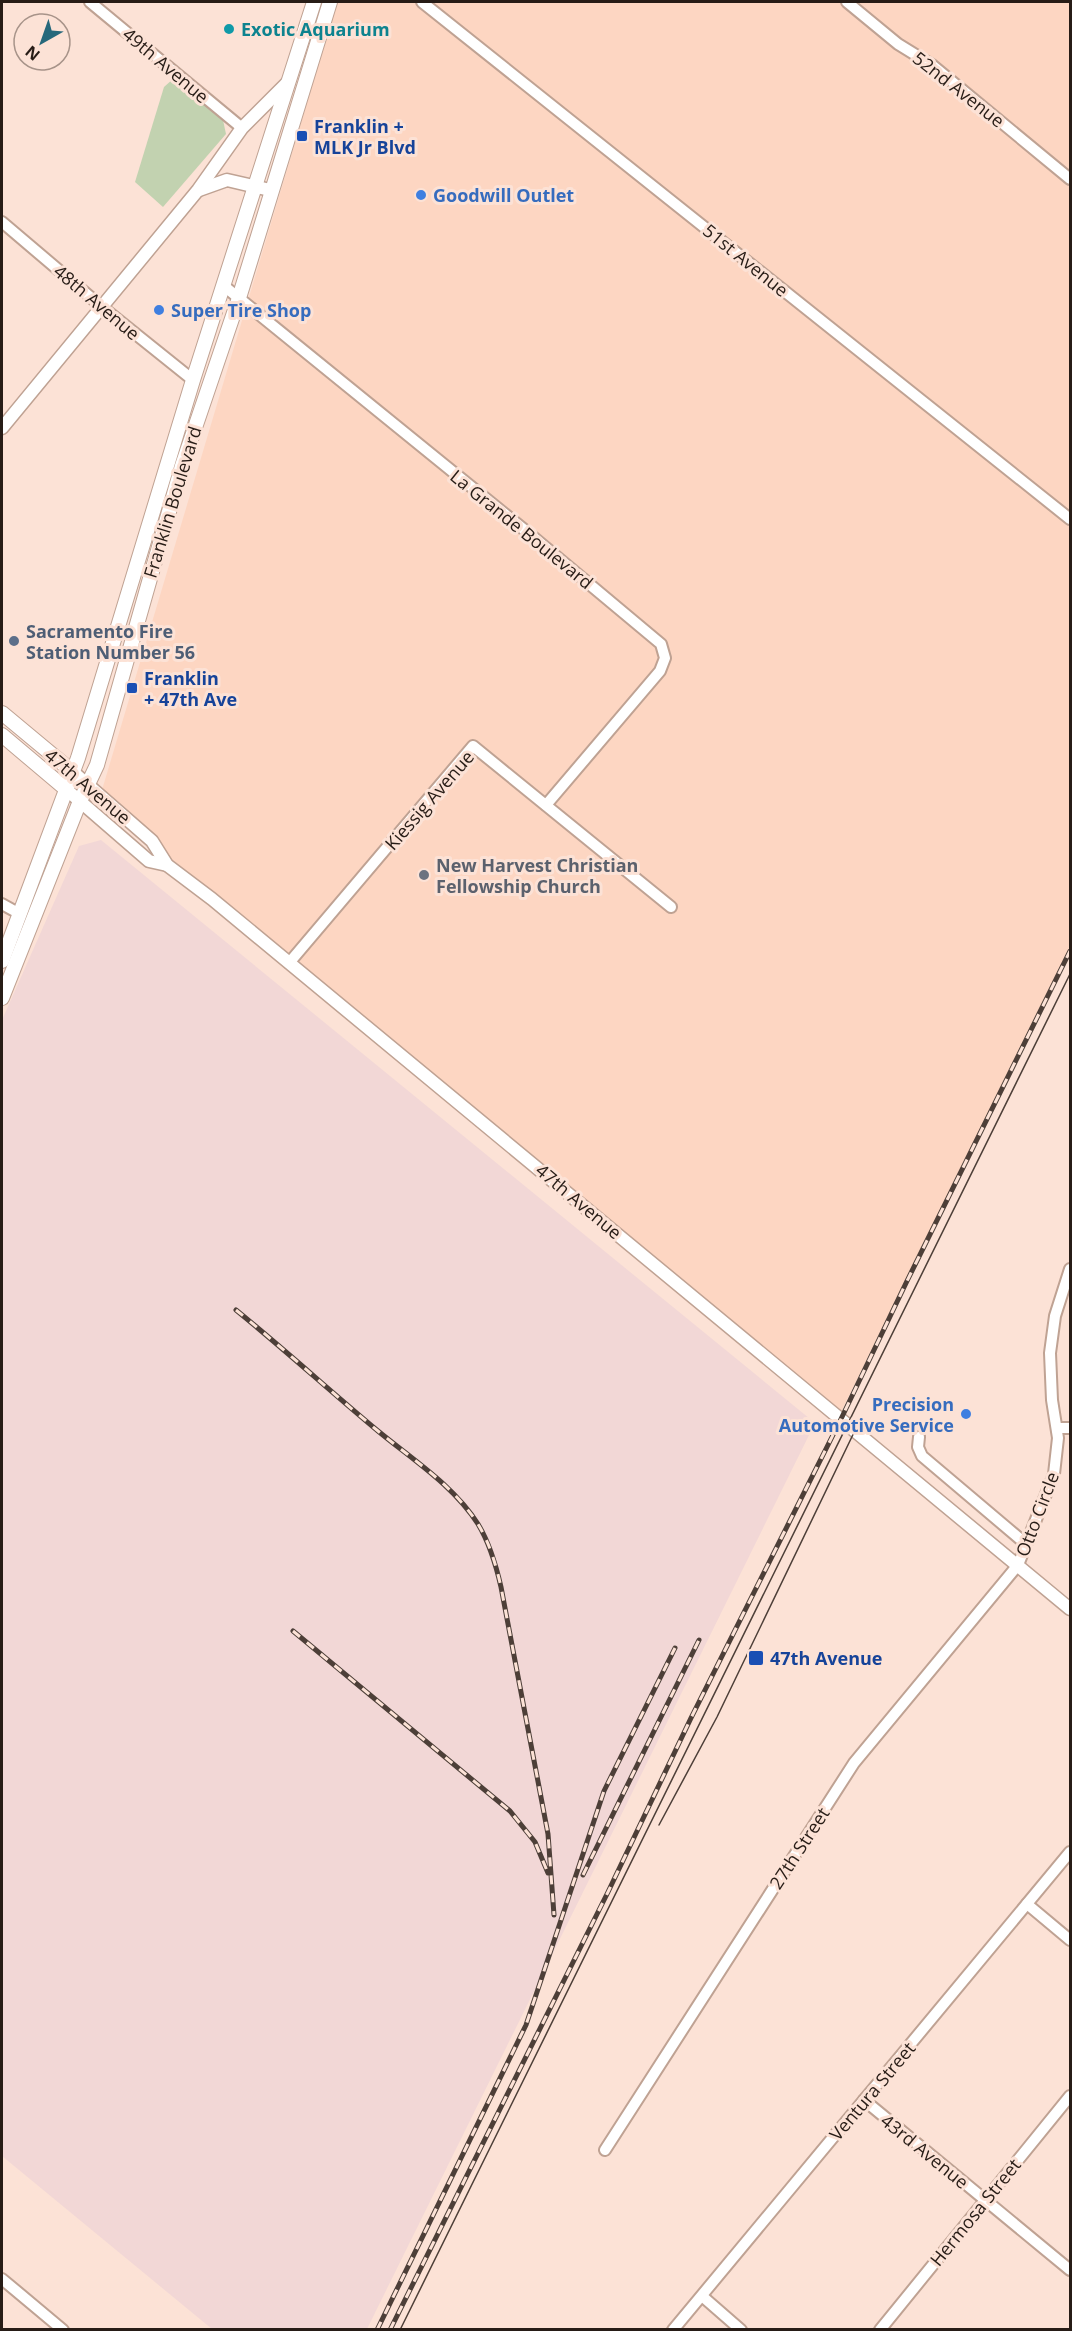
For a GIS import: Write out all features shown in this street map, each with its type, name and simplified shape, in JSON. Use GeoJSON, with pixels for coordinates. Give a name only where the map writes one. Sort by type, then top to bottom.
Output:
{"type":"FeatureCollection","features":[{"type":"Feature","properties":{"kind":"main road","name":"Franklin Boulevard"},"geometry":{"type":"LineString","coordinates":[[2,998],[80,801],[97,765],[182,466],[239,298],[288,82],[314,2]]}},
{"type":"Feature","properties":{"kind":"main road"},"geometry":{"type":"LineString","coordinates":[[310,63],[307,50],[321,2]]}},
{"type":"Feature","properties":{"kind":"main road","name":"Franklin Boulevard"},"geometry":{"type":"LineString","coordinates":[[2,962],[73,772],[224,286],[264,188],[330,2]]}},
{"type":"Feature","properties":{"kind":"main road","name":"47th Avenue"},"geometry":{"type":"LineString","coordinates":[[2,713],[73,772]]}},
{"type":"Feature","properties":{"kind":"main road","name":"47th Avenue"},"geometry":{"type":"LineString","coordinates":[[2,735],[67,790]]}},
{"type":"Feature","properties":{"kind":"main road"},"geometry":{"type":"LineString","coordinates":[[2,982],[9,961],[9,942]]}},
{"type":"Feature","properties":{"kind":"street","name":"49th Avenue"},"geometry":{"type":"LineString","coordinates":[[90,2],[242,128]]}},
{"type":"Feature","properties":{"kind":"street","name":"51st Avenue"},"geometry":{"type":"LineString","coordinates":[[422,2],[1071,519]]}},
{"type":"Feature","properties":{"kind":"street","name":"52nd Avenue"},"geometry":{"type":"LineString","coordinates":[[847,2],[900,45],[932,64],[1071,179]]}},
{"type":"Feature","properties":{"kind":"street"},"geometry":{"type":"LineString","coordinates":[[2,428],[198,190],[242,128],[288,82]]}},
{"type":"Feature","properties":{"kind":"street"},"geometry":{"type":"LineString","coordinates":[[198,190],[227,180],[264,188]]}},
{"type":"Feature","properties":{"kind":"street","name":"48th Avenue"},"geometry":{"type":"LineString","coordinates":[[2,222],[193,380]]}},
{"type":"Feature","properties":{"kind":"street","name":"La Grande Boulevard"},"geometry":{"type":"LineString","coordinates":[[224,286],[661,644],[665,658],[660,671],[546,804]]}},
{"type":"Feature","properties":{"kind":"street","name":"Kiessig Avenue"},"geometry":{"type":"LineString","coordinates":[[289,963],[473,746],[670,907]]}},
{"type":"Feature","properties":{"kind":"street","name":"47th Avenue"},"geometry":{"type":"LineString","coordinates":[[73,772],[152,841],[167,865],[289,963],[1071,1609]]}},
{"type":"Feature","properties":{"kind":"street","name":"47th Avenue"},"geometry":{"type":"LineString","coordinates":[[67,790],[149,861],[167,865]]}},
{"type":"Feature","properties":{"kind":"street"},"geometry":{"type":"LineString","coordinates":[[2,904],[20,914]]}},
{"type":"Feature","properties":{"kind":"street","name":"Otto Circle"},"geometry":{"type":"LineString","coordinates":[[1018,1565],[1054,1474],[1057,1456],[1057,1428],[1052,1400],[1050,1353],[1057,1307],[1071,1269]]}},
{"type":"Feature","properties":{"kind":"street"},"geometry":{"type":"LineString","coordinates":[[1057,1428],[1071,1428]]}},
{"type":"Feature","properties":{"kind":"street"},"geometry":{"type":"LineString","coordinates":[[919,1437],[918,1447],[922,1456],[1026,1544]]}},
{"type":"Feature","properties":{"kind":"street","name":"27th Street"},"geometry":{"type":"LineString","coordinates":[[605,2150],[854,1763],[1018,1565]]}},
{"type":"Feature","properties":{"kind":"street","name":"Ventura Street"},"geometry":{"type":"LineString","coordinates":[[674,2330],[1071,1852]]}},
{"type":"Feature","properties":{"kind":"street"},"geometry":{"type":"LineString","coordinates":[[1027,1904],[1071,1940]]}},
{"type":"Feature","properties":{"kind":"street","name":"Hermosa Street"},"geometry":{"type":"LineString","coordinates":[[880,2330],[1071,2096]]}},
{"type":"Feature","properties":{"kind":"street","name":"43rd Avenue"},"geometry":{"type":"LineString","coordinates":[[864,2100],[1071,2270]]}},
{"type":"Feature","properties":{"kind":"street"},"geometry":{"type":"LineString","coordinates":[[2,2279],[63,2330]]}},
{"type":"Feature","properties":{"kind":"street"},"geometry":{"type":"LineString","coordinates":[[702,2295],[741,2330]]}},
{"type":"Feature","properties":{"kind":"shaded area"},"geometry":{"type":"Polygon","coordinates":[[[337,2],[1070,2],[1070,948],[839,1416],[99,800],[337,2]]]}},
{"type":"Feature","properties":{"kind":"shaded area"},"geometry":{"type":"Polygon","coordinates":[[[101,840],[815,1423],[367,2329],[212,2329],[2,2156],[2,1020],[79,846],[101,840]]]}},
{"type":"Feature","properties":{"kind":"green space"},"geometry":{"type":"Polygon","coordinates":[[[173,79],[223,120],[226,134],[163,207],[135,182],[164,87],[173,79]]]}},
{"type":"Feature","properties":{"kind":"tram line"},"geometry":{"type":"LineString","coordinates":[[400,2330],[1070,974]]}},
{"type":"Feature","properties":{"kind":"tram line"},"geometry":{"type":"LineString","coordinates":[[659,1825],[717,1717],[860,1420]]}},
{"type":"Feature","properties":{"kind":"railway"},"geometry":{"type":"LineString","coordinates":[[390,2330],[608,1892],[691,1718],[841,1419],[1070,951]]}},
{"type":"Feature","properties":{"kind":"railway"},"geometry":{"type":"LineString","coordinates":[[236,1310],[445,1485],[478,1524],[492,1555],[501,1587],[548,1834],[554,1915]]}},
{"type":"Feature","properties":{"kind":"railway"},"geometry":{"type":"LineString","coordinates":[[293,1631],[510,1811],[535,1842],[548,1873]]}},
{"type":"Feature","properties":{"kind":"railway"},"geometry":{"type":"LineString","coordinates":[[583,1875],[699,1640]]}},
{"type":"Feature","properties":{"kind":"railway"},"geometry":{"type":"LineString","coordinates":[[377,2330],[526,2025],[604,1791],[675,1648]]}},
{"type":"Feature","properties":{"kind":"place","name":"Exotic Aquarium"},"geometry":{"type":"Point","coordinates":[229,29]}},
{"type":"Feature","properties":{"kind":"place","name":"Franklin + MLK Jr Blvd"},"geometry":{"type":"Point","coordinates":[302,136]}},
{"type":"Feature","properties":{"kind":"place","name":"Goodwill Outlet"},"geometry":{"type":"Point","coordinates":[421,195]}},
{"type":"Feature","properties":{"kind":"place","name":"Super Tire Shop"},"geometry":{"type":"Point","coordinates":[159,310]}},
{"type":"Feature","properties":{"kind":"place","name":"Sacramento Fire Station Number 56"},"geometry":{"type":"Point","coordinates":[14,641]}},
{"type":"Feature","properties":{"kind":"place","name":"Franklin + 47th Ave"},"geometry":{"type":"Point","coordinates":[132,688]}},
{"type":"Feature","properties":{"kind":"place","name":"New Harvest Christian Fellowship Church"},"geometry":{"type":"Point","coordinates":[424,875]}},
{"type":"Feature","properties":{"kind":"place","name":"Precision Automotive Service"},"geometry":{"type":"Point","coordinates":[966,1414]}},
{"type":"Feature","properties":{"kind":"place","name":"47th Avenue"},"geometry":{"type":"Point","coordinates":[756,1658]}}]}
